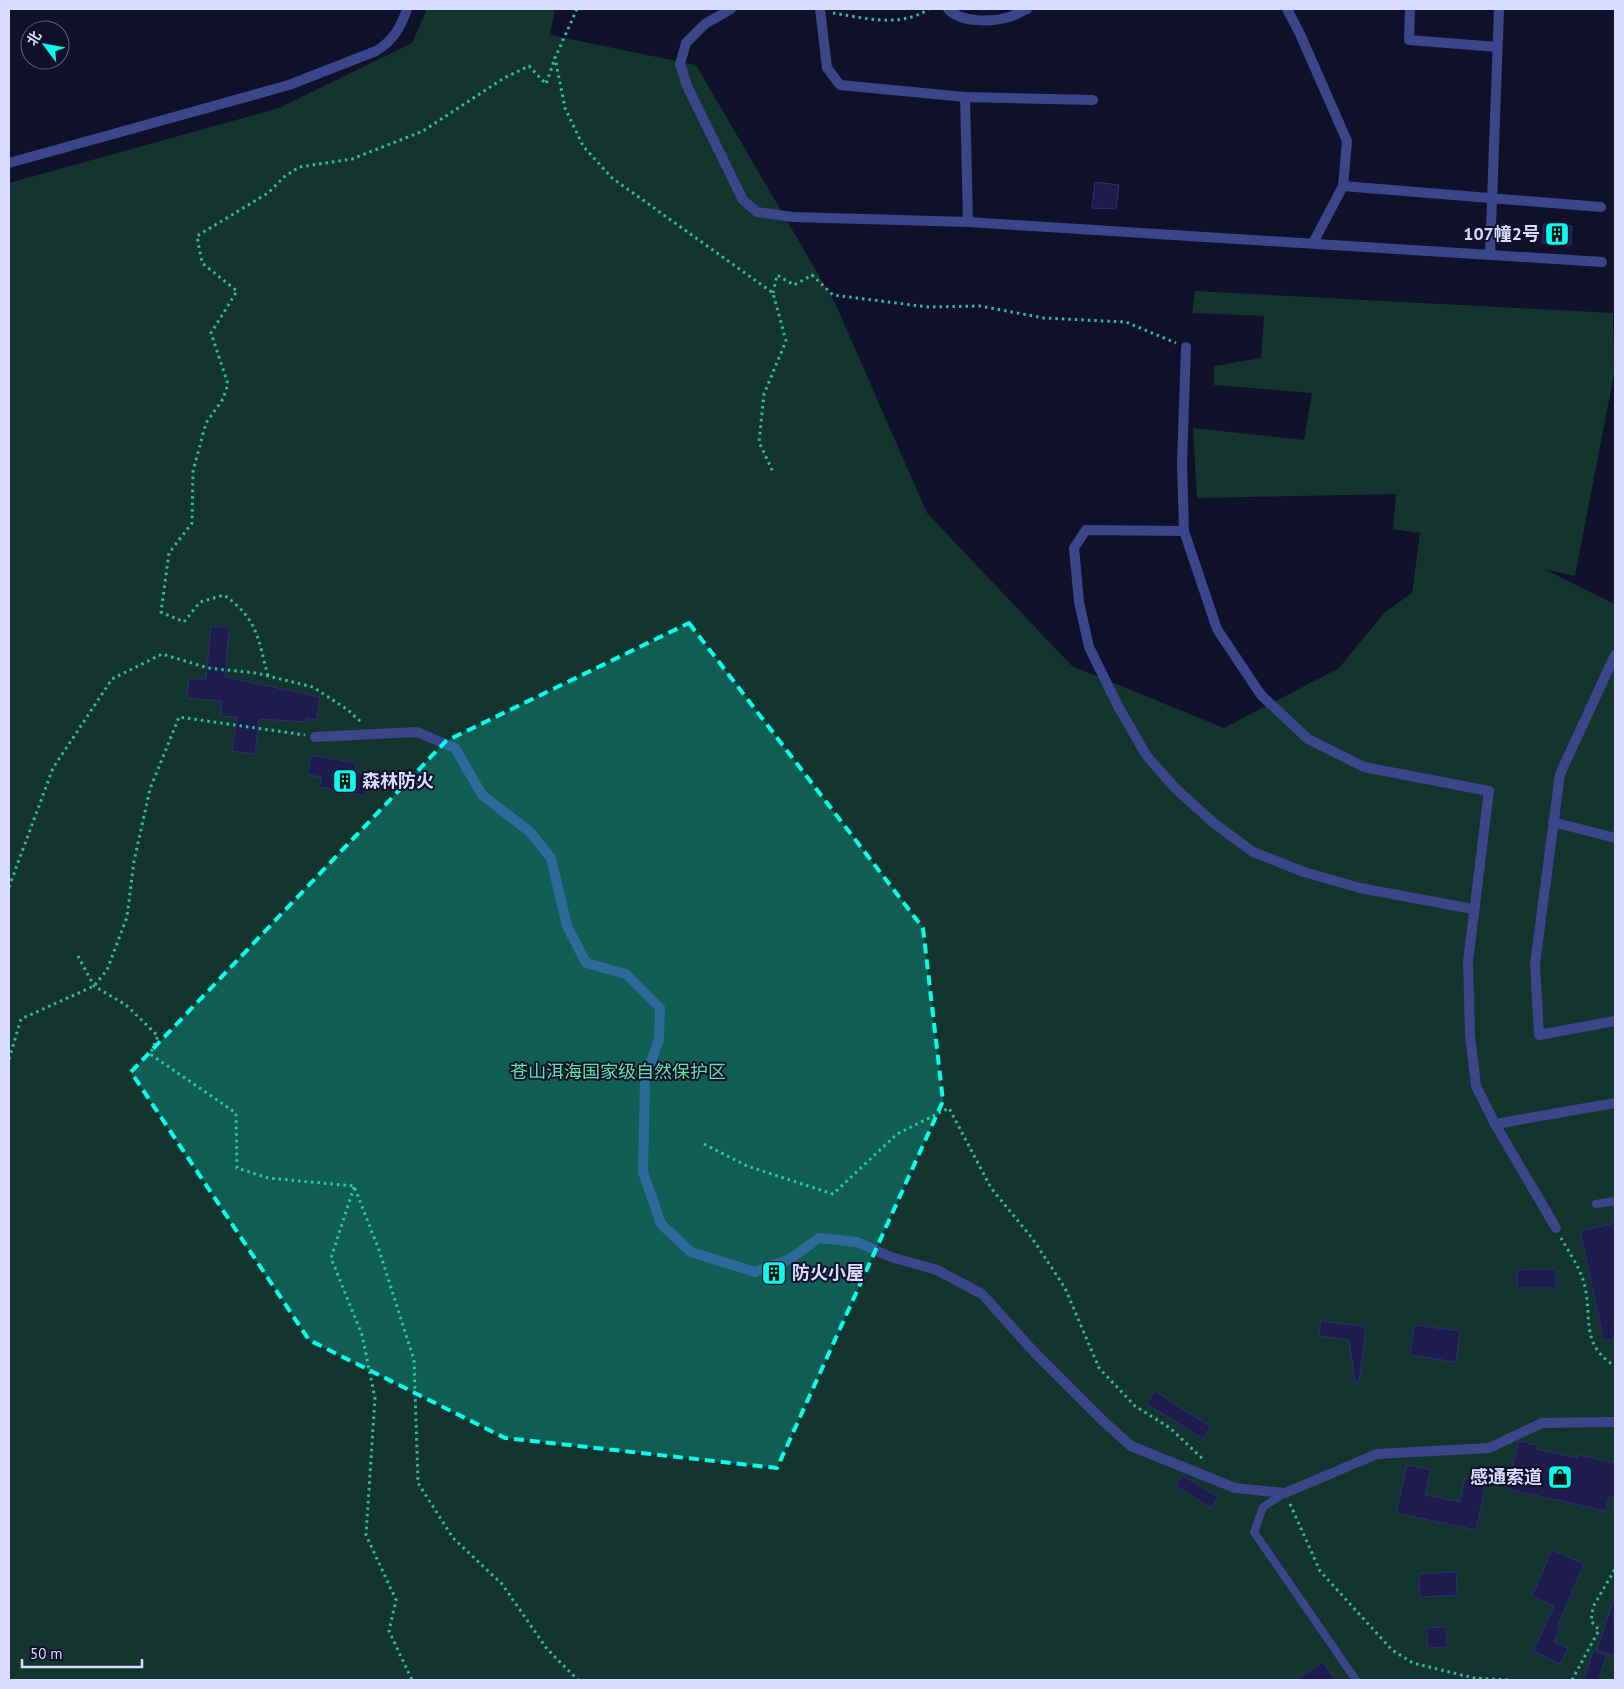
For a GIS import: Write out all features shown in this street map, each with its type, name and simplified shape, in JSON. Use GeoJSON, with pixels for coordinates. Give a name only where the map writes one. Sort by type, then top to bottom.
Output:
{"type":"FeatureCollection","features":[{"type":"Feature","properties":{"kind":"street"},"geometry":{"type":"LineString","coordinates":[[9,163],[306,78],[376,51],[386,45],[399,28],[408,9]]}},
{"type":"Feature","properties":{"kind":"street"},"geometry":{"type":"LineString","coordinates":[[731,9],[705,24],[686,43],[680,64],[687,86],[743,200],[757,212],[792,217],[968,222],[1602,262]]}},
{"type":"Feature","properties":{"kind":"street"},"geometry":{"type":"LineString","coordinates":[[948,9],[952,13],[976,20],[1009,17],[1027,9]]}},
{"type":"Feature","properties":{"kind":"street"},"geometry":{"type":"LineString","coordinates":[[1287,9],[1347,141],[1343,186],[1313,243]]}},
{"type":"Feature","properties":{"kind":"street"},"geometry":{"type":"LineString","coordinates":[[1410,9],[1409,40],[1498,47]]}},
{"type":"Feature","properties":{"kind":"street"},"geometry":{"type":"LineString","coordinates":[[1490,254],[1499,9]]}},
{"type":"Feature","properties":{"kind":"street"},"geometry":{"type":"LineString","coordinates":[[820,10],[827,68],[840,85],[965,97],[1093,100]]}},
{"type":"Feature","properties":{"kind":"street"},"geometry":{"type":"LineString","coordinates":[[965,97],[968,222]]}},
{"type":"Feature","properties":{"kind":"street"},"geometry":{"type":"LineString","coordinates":[[1343,186],[1601,206]]}},
{"type":"Feature","properties":{"kind":"street"},"geometry":{"type":"LineString","coordinates":[[1186,347],[1182,463],[1184,531],[1218,629],[1261,695],[1308,739],[1364,766],[1489,792],[1468,961],[1470,1035],[1476,1086],[1495,1124],[1556,1228]]}},
{"type":"Feature","properties":{"kind":"street"},"geometry":{"type":"LineString","coordinates":[[1184,531],[1086,530],[1074,548],[1079,602],[1089,647],[1118,706],[1146,755],[1176,789],[1215,824],[1253,852],[1304,872],[1360,888],[1473,909]]}},
{"type":"Feature","properties":{"kind":"street"},"geometry":{"type":"LineString","coordinates":[[1615,655],[1560,774],[1535,964],[1538,1035],[1615,1021]]}},
{"type":"Feature","properties":{"kind":"street"},"geometry":{"type":"LineString","coordinates":[[315,737],[417,732],[455,748],[482,795],[529,831],[551,858],[567,926],[586,963],[626,974],[660,1008],[659,1039],[645,1079],[643,1172],[661,1224],[691,1252],[755,1272],[790,1259],[819,1238],[857,1242],[891,1257],[937,1270],[982,1294],[1042,1360],[1131,1446],[1235,1488],[1285,1493],[1377,1454],[1489,1448],[1542,1423],[1615,1422]]}},
{"type":"Feature","properties":{"kind":"street"},"geometry":{"type":"LineString","coordinates":[[1553,822],[1615,838]]}},
{"type":"Feature","properties":{"kind":"street"},"geometry":{"type":"LineString","coordinates":[[1495,1124],[1615,1103]]}},
{"type":"Feature","properties":{"kind":"lane"},"geometry":{"type":"LineString","coordinates":[[1596,1204],[1615,1201]]}},
{"type":"Feature","properties":{"kind":"lane"},"geometry":{"type":"LineString","coordinates":[[1285,1493],[1262,1507],[1254,1532],[1356,1680]]}},
{"type":"Feature","properties":{"kind":"path"},"geometry":{"type":"LineString","coordinates":[[268,676],[253,624],[240,606],[224,596],[200,602],[184,622],[161,612],[169,553],[192,523],[193,470],[206,423],[223,399],[228,384],[211,333],[237,291],[202,263],[197,236],[268,193],[284,177],[300,167],[352,160],[423,131],[504,78],[530,66],[546,84],[555,58],[577,9]]}},
{"type":"Feature","properties":{"kind":"path"},"geometry":{"type":"LineString","coordinates":[[820,10],[896,21],[920,15],[929,9]]}},
{"type":"Feature","properties":{"kind":"path"},"geometry":{"type":"LineString","coordinates":[[555,58],[565,108],[583,146],[612,178],[773,293]]}},
{"type":"Feature","properties":{"kind":"path"},"geometry":{"type":"LineString","coordinates":[[773,472],[759,442],[764,394],[786,341],[773,293],[777,275],[794,285],[812,275],[834,295],[928,307],[980,306],[1044,318],[1126,322],[1186,347]]}},
{"type":"Feature","properties":{"kind":"path"},"geometry":{"type":"LineString","coordinates":[[9,887],[53,768],[112,679],[162,654],[208,668],[268,676],[313,688],[348,710],[372,734]]}},
{"type":"Feature","properties":{"kind":"path"},"geometry":{"type":"LineString","coordinates":[[9,1059],[21,1019],[94,986],[107,970],[126,917],[134,861],[150,788],[179,717],[315,737]]}},
{"type":"Feature","properties":{"kind":"path"},"geometry":{"type":"LineString","coordinates":[[78,956],[94,986],[126,1005],[158,1036],[150,1054],[236,1113],[237,1168],[268,1178],[354,1186]]}},
{"type":"Feature","properties":{"kind":"path"},"geometry":{"type":"LineString","coordinates":[[704,1144],[747,1166],[833,1194],[897,1134],[949,1108],[991,1188],[1032,1238],[1065,1288],[1099,1368],[1135,1406],[1170,1428],[1206,1462]]}},
{"type":"Feature","properties":{"kind":"path"},"geometry":{"type":"LineString","coordinates":[[354,1186],[331,1258],[362,1335],[375,1398],[366,1535],[396,1600],[389,1631],[412,1680]]}},
{"type":"Feature","properties":{"kind":"path"},"geometry":{"type":"LineString","coordinates":[[354,1186],[379,1250],[414,1360],[418,1483],[453,1538],[502,1584],[547,1649],[578,1680]]}},
{"type":"Feature","properties":{"kind":"path"},"geometry":{"type":"LineString","coordinates":[[1556,1228],[1584,1283],[1591,1336],[1600,1355],[1615,1366]]}},
{"type":"Feature","properties":{"kind":"path"},"geometry":{"type":"LineString","coordinates":[[1285,1493],[1320,1571],[1392,1650],[1413,1663],[1474,1678],[1511,1680]]}},
{"type":"Feature","properties":{"kind":"path"},"geometry":{"type":"LineString","coordinates":[[1572,1680],[1599,1630],[1591,1621],[1593,1607],[1607,1586],[1615,1569]]}},
{"type":"Feature","properties":{"kind":"highlighted area"},"geometry":{"type":"Polygon","coordinates":[[[689,623],[923,928],[943,1101],[777,1468],[505,1438],[309,1340],[131,1072],[446,741],[689,623]]]}},
{"type":"Feature","properties":{"kind":"green space","name":"苍山洱海国家级自然保护区"},"geometry":{"type":"Polygon","coordinates":[[[427,9],[555,9],[550,35],[696,65],[835,303],[927,513],[1072,666],[1224,728],[1339,668],[1384,613],[1412,593],[1420,533],[1393,529],[1396,494],[1197,498],[1193,428],[1304,440],[1312,393],[1214,385],[1214,366],[1261,358],[1264,316],[1192,313],[1195,291],[1613,313],[1614,374],[1575,576],[1544,569],[1615,604],[1615,1680],[9,1680],[9,183],[279,108],[412,43],[427,9]]]}},
{"type":"Feature","properties":{"kind":"building"},"geometry":{"type":"Polygon","coordinates":[[[1095,182],[1119,185],[1116,209],[1092,208],[1095,182]]]}},
{"type":"Feature","properties":{"kind":"building","name":"107幢2号"},"geometry":{"type":"Polygon","coordinates":[[[1544,224],[1572,226],[1571,245],[1542,243],[1544,224]]]}},
{"type":"Feature","properties":{"kind":"building"},"geometry":{"type":"Polygon","coordinates":[[[211,626],[229,628],[225,677],[320,697],[317,720],[306,718],[306,722],[259,719],[255,754],[232,751],[237,717],[221,716],[222,701],[187,698],[189,678],[206,680],[211,626]]]}},
{"type":"Feature","properties":{"kind":"building","name":"森林防火"},"geometry":{"type":"Polygon","coordinates":[[[311,755],[356,763],[355,772],[371,775],[365,796],[319,787],[322,777],[308,775],[311,755]]]}},
{"type":"Feature","properties":{"kind":"building"},"geometry":{"type":"Polygon","coordinates":[[[1615,1223],[1615,1338],[1604,1341],[1580,1231],[1615,1223]]]}},
{"type":"Feature","properties":{"kind":"building"},"geometry":{"type":"Polygon","coordinates":[[[1556,1269],[1556,1288],[1518,1288],[1517,1270],[1556,1269]]]}},
{"type":"Feature","properties":{"kind":"building"},"geometry":{"type":"Polygon","coordinates":[[[1321,1321],[1366,1327],[1359,1382],[1355,1382],[1349,1340],[1319,1336],[1321,1321]]]}},
{"type":"Feature","properties":{"kind":"building"},"geometry":{"type":"Polygon","coordinates":[[[1414,1325],[1460,1331],[1456,1362],[1410,1355],[1414,1325]]]}},
{"type":"Feature","properties":{"kind":"building"},"geometry":{"type":"Polygon","coordinates":[[[1155,1391],[1211,1427],[1203,1439],[1147,1404],[1155,1391]]]}},
{"type":"Feature","properties":{"kind":"building"},"geometry":{"type":"Polygon","coordinates":[[[1519,1441],[1537,1445],[1536,1449],[1578,1458],[1578,1455],[1615,1463],[1615,1498],[1609,1497],[1606,1511],[1507,1489],[1519,1441]]]}},
{"type":"Feature","properties":{"kind":"building"},"geometry":{"type":"Polygon","coordinates":[[[1407,1465],[1431,1470],[1425,1495],[1460,1502],[1465,1478],[1486,1482],[1476,1530],[1396,1513],[1407,1465]]]}},
{"type":"Feature","properties":{"kind":"building"},"geometry":{"type":"Polygon","coordinates":[[[1182,1475],[1218,1497],[1212,1508],[1176,1486],[1182,1475]]]}},
{"type":"Feature","properties":{"kind":"building"},"geometry":{"type":"Polygon","coordinates":[[[1552,1550],[1584,1564],[1557,1627],[1560,1628],[1554,1642],[1568,1648],[1560,1664],[1533,1651],[1554,1606],[1532,1596],[1552,1550]]]}},
{"type":"Feature","properties":{"kind":"building"},"geometry":{"type":"Polygon","coordinates":[[[1456,1572],[1457,1595],[1420,1597],[1419,1574],[1456,1572]]]}},
{"type":"Feature","properties":{"kind":"building"},"geometry":{"type":"Polygon","coordinates":[[[1613,1601],[1615,1601],[1615,1656],[1597,1650],[1613,1601]]]}},
{"type":"Feature","properties":{"kind":"building"},"geometry":{"type":"Polygon","coordinates":[[[1446,1627],[1447,1647],[1428,1648],[1427,1628],[1446,1627]]]}},
{"type":"Feature","properties":{"kind":"building"},"geometry":{"type":"Polygon","coordinates":[[[1593,1651],[1607,1655],[1598,1680],[1584,1680],[1593,1651]]]}},
{"type":"Feature","properties":{"kind":"building"},"geometry":{"type":"Polygon","coordinates":[[[1323,1662],[1335,1680],[1296,1680],[1323,1662]]]}},
{"type":"Feature","properties":{"kind":"place","name":"107幢2号"},"geometry":{"type":"Point","coordinates":[1557,234]}},
{"type":"Feature","properties":{"kind":"place","name":"森林防火"},"geometry":{"type":"Point","coordinates":[345,781]}},
{"type":"Feature","properties":{"kind":"place","name":"防火小屋"},"geometry":{"type":"Point","coordinates":[774,1273]}},
{"type":"Feature","properties":{"kind":"place","name":"感通索道"},"geometry":{"type":"Point","coordinates":[1560,1477]}}]}
